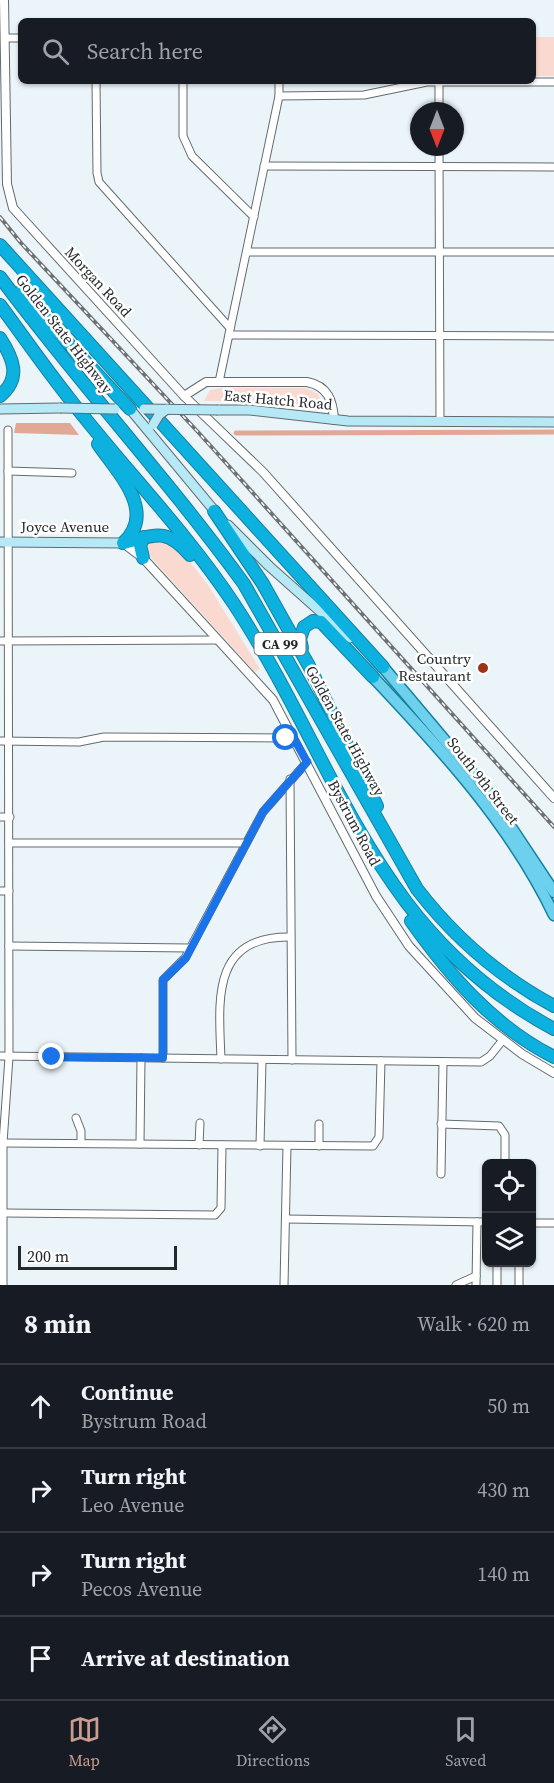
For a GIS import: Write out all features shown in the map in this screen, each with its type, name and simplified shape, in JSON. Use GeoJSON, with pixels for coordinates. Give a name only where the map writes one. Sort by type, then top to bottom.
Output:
{"type":"FeatureCollection","features":[{"type":"Feature","properties":{"kind":"highway"},"geometry":{"type":"LineString","coordinates":[[0,245],[383,667]]}},
{"type":"Feature","properties":{"kind":"highway"},"geometry":{"type":"LineString","coordinates":[[0,270],[130,409]]}},
{"type":"Feature","properties":{"kind":"highway","name":"Golden State Highway"},"geometry":{"type":"LineString","coordinates":[[0,277],[62,358],[211,538],[244,584],[398,857],[426,900],[467,944],[511,980],[554,1006]]}},
{"type":"Feature","properties":{"kind":"highway","name":"CA 99"},"geometry":{"type":"LineString","coordinates":[[0,305],[68,398],[186,538],[234,605],[370,853],[409,908],[460,964],[496,994],[554,1029]]}},
{"type":"Feature","properties":{"kind":"highway"},"geometry":{"type":"LineString","coordinates":[[0,338],[14,368],[10,385],[0,396]]}},
{"type":"Feature","properties":{"kind":"highway"},"geometry":{"type":"LineString","coordinates":[[68,398],[135,501],[135,528],[123,543]]}},
{"type":"Feature","properties":{"kind":"highway"},"geometry":{"type":"LineString","coordinates":[[214,511],[254,569],[309,666],[352,750],[398,857]]}},
{"type":"Feature","properties":{"kind":"highway"},"geometry":{"type":"LineString","coordinates":[[123,543],[161,534],[177,541],[234,605]]}},
{"type":"Feature","properties":{"kind":"highway"},"geometry":{"type":"LineString","coordinates":[[143,558],[140,545],[144,537]]}},
{"type":"Feature","properties":{"kind":"highway"},"geometry":{"type":"LineString","coordinates":[[309,666],[300,632],[307,624],[321,622],[373,677]]}},
{"type":"Feature","properties":{"kind":"highway"},"geometry":{"type":"LineString","coordinates":[[370,853],[395,899],[459,983],[499,1021],[554,1057]]}},
{"type":"Feature","properties":{"kind":"main road","name":"East Hatch Road"},"geometry":{"type":"LineString","coordinates":[[0,409],[250,410],[334,420],[554,422]]}},
{"type":"Feature","properties":{"kind":"main road"},"geometry":{"type":"LineString","coordinates":[[130,409],[214,511],[269,566],[383,667]]}},
{"type":"Feature","properties":{"kind":"main road"},"geometry":{"type":"LineString","coordinates":[[157,442],[153,425],[159,415],[168,409]]}},
{"type":"Feature","properties":{"kind":"main road","name":"Joyce Avenue"},"geometry":{"type":"LineString","coordinates":[[4,542],[123,543]]}},
{"type":"Feature","properties":{"kind":"main road","name":"South 9th Street"},"geometry":{"type":"LineString","coordinates":[[383,667],[461,757],[554,892]]}},
{"type":"Feature","properties":{"kind":"main road","name":"South 9th Street"},"geometry":{"type":"LineString","coordinates":[[373,677],[503,821],[554,915]]}},
{"type":"Feature","properties":{"kind":"street","name":"Morgan Road"},"geometry":{"type":"LineString","coordinates":[[4,0],[7,184],[13,208],[184,396],[262,472],[554,798]]}},
{"type":"Feature","properties":{"kind":"street"},"geometry":{"type":"LineString","coordinates":[[5,38],[18,38]]}},
{"type":"Feature","properties":{"kind":"street"},"geometry":{"type":"LineString","coordinates":[[536,82],[554,82]]}},
{"type":"Feature","properties":{"kind":"street"},"geometry":{"type":"LineString","coordinates":[[96,84],[99,182],[229,332],[554,336]]}},
{"type":"Feature","properties":{"kind":"street"},"geometry":{"type":"LineString","coordinates":[[183,84],[185,146],[192,156],[254,217]]}},
{"type":"Feature","properties":{"kind":"street"},"geometry":{"type":"LineString","coordinates":[[219,382],[279,96],[279,84]]}},
{"type":"Feature","properties":{"kind":"street"},"geometry":{"type":"LineString","coordinates":[[279,96],[364,95],[413,84]]}},
{"type":"Feature","properties":{"kind":"street"},"geometry":{"type":"LineString","coordinates":[[439,84],[439,102]]}},
{"type":"Feature","properties":{"kind":"street"},"geometry":{"type":"LineString","coordinates":[[439,156],[440,421]]}},
{"type":"Feature","properties":{"kind":"street"},"geometry":{"type":"LineString","coordinates":[[264,166],[554,167]]}},
{"type":"Feature","properties":{"kind":"street"},"geometry":{"type":"LineString","coordinates":[[247,252],[554,252]]}},
{"type":"Feature","properties":{"kind":"street"},"geometry":{"type":"LineString","coordinates":[[184,396],[200,385],[219,382],[314,383],[331,399],[334,420]]}},
{"type":"Feature","properties":{"kind":"street"},"geometry":{"type":"LineString","coordinates":[[3,1285],[3,1143],[9,1057],[10,817],[8,641],[4,542],[8,430]]}},
{"type":"Feature","properties":{"kind":"street"},"geometry":{"type":"LineString","coordinates":[[8,471],[72,473]]}},
{"type":"Feature","properties":{"kind":"street","name":"Bystrum Road"},"geometry":{"type":"LineString","coordinates":[[123,543],[143,558],[273,700],[376,896],[409,945],[463,1008],[502,1041],[554,1073]]}},
{"type":"Feature","properties":{"kind":"street"},"geometry":{"type":"LineString","coordinates":[[0,641],[217,640]]}},
{"type":"Feature","properties":{"kind":"street"},"geometry":{"type":"LineString","coordinates":[[0,741],[79,742],[104,737],[286,738],[292,735]]}},
{"type":"Feature","properties":{"kind":"street"},"geometry":{"type":"LineString","coordinates":[[163,1058],[163,980],[186,958],[263,812],[290,778],[307,762]]}},
{"type":"Feature","properties":{"kind":"street"},"geometry":{"type":"LineString","coordinates":[[290,778],[292,1060]]}},
{"type":"Feature","properties":{"kind":"street"},"geometry":{"type":"LineString","coordinates":[[0,817],[10,817]]}},
{"type":"Feature","properties":{"kind":"street"},"geometry":{"type":"LineString","coordinates":[[9,843],[246,843]]}},
{"type":"Feature","properties":{"kind":"street"},"geometry":{"type":"LineString","coordinates":[[541,888],[554,907]]}},
{"type":"Feature","properties":{"kind":"street"},"geometry":{"type":"LineString","coordinates":[[0,891],[9,891]]}},
{"type":"Feature","properties":{"kind":"street"},"geometry":{"type":"LineString","coordinates":[[221,1059],[219,995],[226,970],[236,956],[255,943],[272,938],[290,937]]}},
{"type":"Feature","properties":{"kind":"street"},"geometry":{"type":"LineString","coordinates":[[9,946],[190,948]]}},
{"type":"Feature","properties":{"kind":"street"},"geometry":{"type":"LineString","coordinates":[[0,1056],[443,1062],[486,1060],[502,1041]]}},
{"type":"Feature","properties":{"kind":"street"},"geometry":{"type":"LineString","coordinates":[[140,1144],[141,1058]]}},
{"type":"Feature","properties":{"kind":"street"},"geometry":{"type":"LineString","coordinates":[[260,1146],[262,1060]]}},
{"type":"Feature","properties":{"kind":"street"},"geometry":{"type":"LineString","coordinates":[[3,1143],[369,1147],[376,1144],[379,1137],[381,1061]]}},
{"type":"Feature","properties":{"kind":"street"},"geometry":{"type":"LineString","coordinates":[[441,1174],[443,1062]]}},
{"type":"Feature","properties":{"kind":"street"},"geometry":{"type":"LineString","coordinates":[[76,1118],[81,1131],[81,1143]]}},
{"type":"Feature","properties":{"kind":"street"},"geometry":{"type":"LineString","coordinates":[[199,1145],[200,1123]]}},
{"type":"Feature","properties":{"kind":"street"},"geometry":{"type":"LineString","coordinates":[[319,1124],[319,1146]]}},
{"type":"Feature","properties":{"kind":"street"},"geometry":{"type":"LineString","coordinates":[[441,1124],[495,1125],[502,1128],[505,1135],[505,1159]]}},
{"type":"Feature","properties":{"kind":"street"},"geometry":{"type":"LineString","coordinates":[[3,1213],[213,1216],[221,1208],[222,1145]]}},
{"type":"Feature","properties":{"kind":"street"},"geometry":{"type":"LineString","coordinates":[[284,1285],[287,1146]]}},
{"type":"Feature","properties":{"kind":"street"},"geometry":{"type":"LineString","coordinates":[[286,1219],[482,1222]]}},
{"type":"Feature","properties":{"kind":"street"},"geometry":{"type":"LineString","coordinates":[[476,1285],[477,1222]]}},
{"type":"Feature","properties":{"kind":"street"},"geometry":{"type":"LineString","coordinates":[[536,1223],[554,1223]]}},
{"type":"Feature","properties":{"kind":"street"},"geometry":{"type":"LineString","coordinates":[[496,1285],[497,1267]]}},
{"type":"Feature","properties":{"kind":"street"},"geometry":{"type":"LineString","coordinates":[[519,1267],[519,1285]]}},
{"type":"Feature","properties":{"kind":"street"},"geometry":{"type":"LineString","coordinates":[[456,1285],[476,1276]]}},
{"type":"Feature","properties":{"kind":"shaded area"},"geometry":{"type":"Polygon","coordinates":[[[536,37],[554,37],[554,76],[536,76],[536,37]]]}},
{"type":"Feature","properties":{"kind":"shaded area"},"geometry":{"type":"Polygon","coordinates":[[[306,388],[318,394],[323,404],[314,408],[262,401],[204,401],[210,390],[306,388]]]}},
{"type":"Feature","properties":{"kind":"shaded area"},"geometry":{"type":"Polygon","coordinates":[[[16,423],[70,423],[79,435],[14,433],[16,423]]]}},
{"type":"Feature","properties":{"kind":"shaded area"},"geometry":{"type":"Polygon","coordinates":[[[159,538],[181,550],[208,585],[260,669],[255,672],[152,559],[146,550],[146,543],[159,538]]]}},
{"type":"Feature","properties":{"kind":"waterway"},"geometry":{"type":"LineString","coordinates":[[236,433],[554,432]]}},
{"type":"Feature","properties":{"kind":"railway"},"geometry":{"type":"LineString","coordinates":[[0,217],[21,243],[198,432],[554,827]]}},
{"type":"Feature","properties":{"kind":"place","name":"Country Restaurant"},"geometry":{"type":"Point","coordinates":[483,668]}},
{"type":"Feature","properties":{"kind":"route"},"geometry":{"type":"LineString","coordinates":[[52,1057],[163,1058],[163,980],[186,958],[263,812],[290,778],[307,762],[292,735],[286,738]]}}]}
